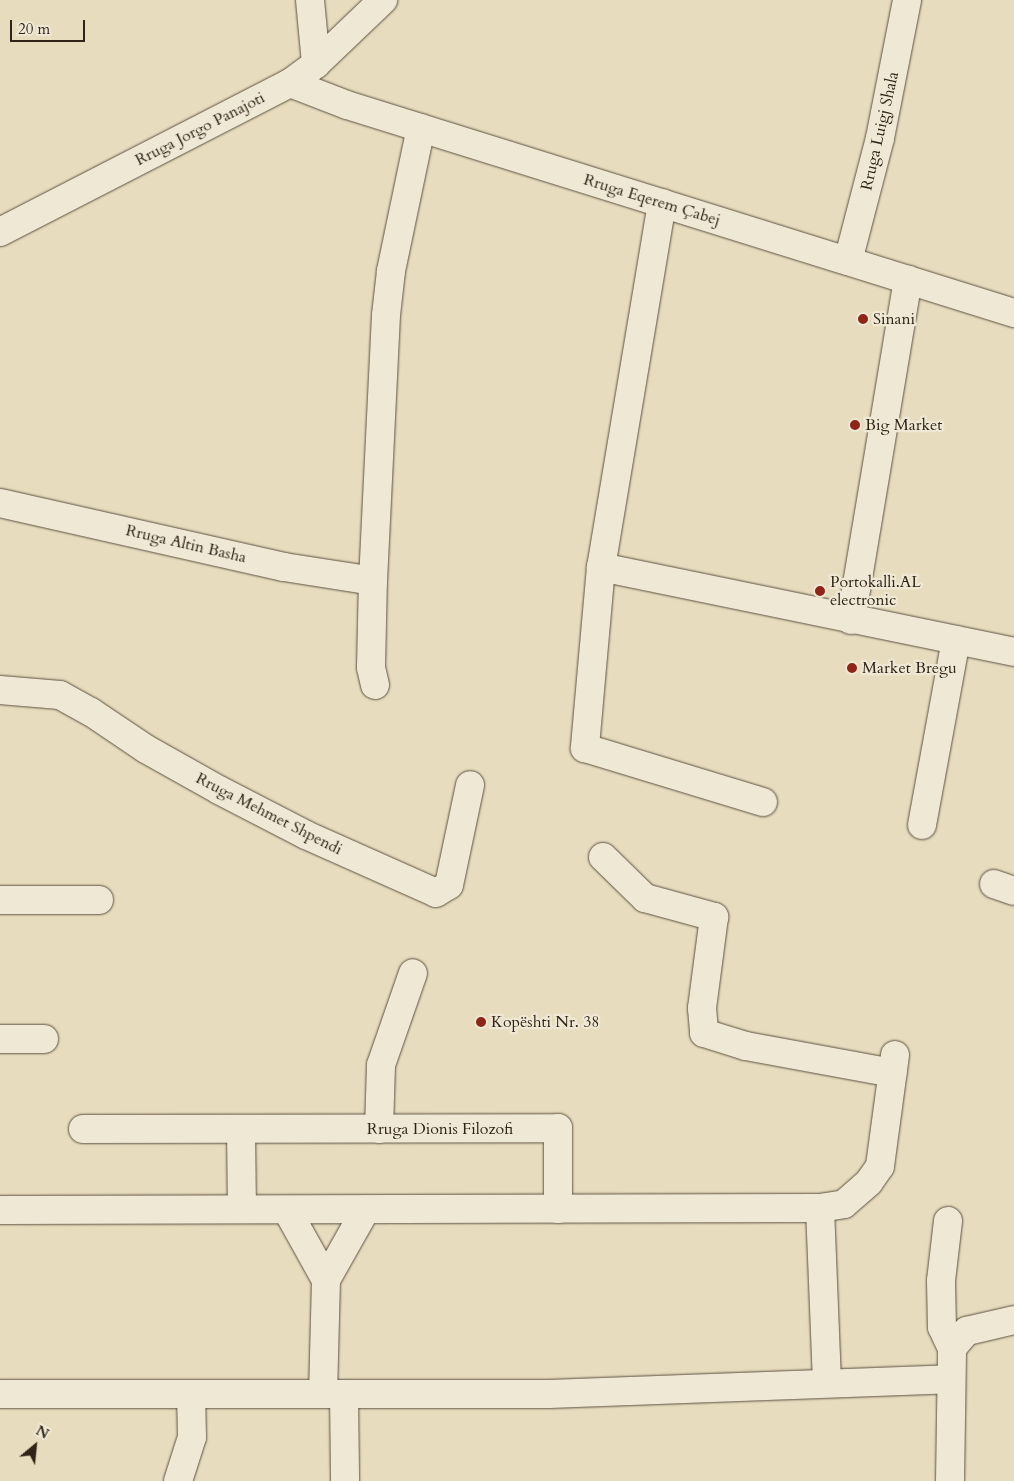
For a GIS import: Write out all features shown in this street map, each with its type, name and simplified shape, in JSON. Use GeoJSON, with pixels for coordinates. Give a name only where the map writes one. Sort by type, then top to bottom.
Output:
{"type":"FeatureCollection","features":[{"type":"Feature","properties":{"kind":"street"},"geometry":{"type":"LineString","coordinates":[[310,0],[316,64]]}},
{"type":"Feature","properties":{"kind":"street","name":"Rruga Jorgo Panajoti"},"geometry":{"type":"LineString","coordinates":[[0,232],[290,83],[316,64],[383,0]]}},
{"type":"Feature","properties":{"kind":"street","name":"Rruga Luigj Shala"},"geometry":{"type":"LineString","coordinates":[[848,261],[880,138],[907,0]]}},
{"type":"Feature","properties":{"kind":"street","name":"Rruga Eqerem Çabej"},"geometry":{"type":"LineString","coordinates":[[290,83],[420,128],[1014,312]]}},
{"type":"Feature","properties":{"kind":"street"},"geometry":{"type":"LineString","coordinates":[[375,685],[371,667],[373,581],[390,280],[420,128]]}},
{"type":"Feature","properties":{"kind":"street"},"geometry":{"type":"LineString","coordinates":[[662,203],[601,567],[585,748],[763,802]]}},
{"type":"Feature","properties":{"kind":"street"},"geometry":{"type":"LineString","coordinates":[[851,620],[908,280]]}},
{"type":"Feature","properties":{"kind":"street","name":"Rruga Altin Basha"},"geometry":{"type":"LineString","coordinates":[[0,503],[284,567],[373,581]]}},
{"type":"Feature","properties":{"kind":"street"},"geometry":{"type":"LineString","coordinates":[[601,567],[851,620],[1014,652]]}},
{"type":"Feature","properties":{"kind":"street"},"geometry":{"type":"LineString","coordinates":[[922,825],[956,640]]}},
{"type":"Feature","properties":{"kind":"street","name":"Rruga Mehmet Shpendi"},"geometry":{"type":"LineString","coordinates":[[0,690],[60,695],[91,712],[146,749],[306,835],[436,892],[449,885],[470,785]]}},
{"type":"Feature","properties":{"kind":"street"},"geometry":{"type":"LineString","coordinates":[[0,1210],[820,1208],[844,1204],[869,1182],[880,1166],[894,1064],[746,1046],[704,1033],[702,1008],[714,917],[646,898],[603,857]]}},
{"type":"Feature","properties":{"kind":"street"},"geometry":{"type":"LineString","coordinates":[[0,900],[99,900]]}},
{"type":"Feature","properties":{"kind":"street"},"geometry":{"type":"LineString","coordinates":[[379,1129],[381,1064],[413,973]]}},
{"type":"Feature","properties":{"kind":"street"},"geometry":{"type":"LineString","coordinates":[[0,1039],[44,1039]]}},
{"type":"Feature","properties":{"kind":"street","name":"Rruga Dionis Filozofi"},"geometry":{"type":"LineString","coordinates":[[83,1129],[558,1128],[558,1209]]}},
{"type":"Feature","properties":{"kind":"street"},"geometry":{"type":"LineString","coordinates":[[242,1129],[242,1209]]}},
{"type":"Feature","properties":{"kind":"street"},"geometry":{"type":"LineString","coordinates":[[820,1208],[827,1383]]}},
{"type":"Feature","properties":{"kind":"street"},"geometry":{"type":"LineString","coordinates":[[326,1280],[366,1209]]}},
{"type":"Feature","properties":{"kind":"street"},"geometry":{"type":"LineString","coordinates":[[287,1210],[326,1280],[334,1394],[344,1481]]}},
{"type":"Feature","properties":{"kind":"street"},"geometry":{"type":"LineString","coordinates":[[948,1220],[941,1281],[942,1327],[952,1348],[950,1379],[950,1481]]}},
{"type":"Feature","properties":{"kind":"street"},"geometry":{"type":"LineString","coordinates":[[952,1348],[967,1331],[1014,1320]]}},
{"type":"Feature","properties":{"kind":"street"},"geometry":{"type":"LineString","coordinates":[[0,1394],[548,1394],[950,1379]]}},
{"type":"Feature","properties":{"kind":"street"},"geometry":{"type":"LineString","coordinates":[[178,1481],[192,1437],[191,1394]]}},
{"type":"Feature","properties":{"kind":"place","name":"Sinani"},"geometry":{"type":"Point","coordinates":[863,319]}},
{"type":"Feature","properties":{"kind":"place","name":"Big Market"},"geometry":{"type":"Point","coordinates":[855,425]}},
{"type":"Feature","properties":{"kind":"place","name":"Portokalli.AL electronic"},"geometry":{"type":"Point","coordinates":[820,591]}},
{"type":"Feature","properties":{"kind":"place","name":"Market Bregu"},"geometry":{"type":"Point","coordinates":[852,668]}},
{"type":"Feature","properties":{"kind":"place","name":"Kopështi Nr. 38"},"geometry":{"type":"Point","coordinates":[481,1022]}}]}
